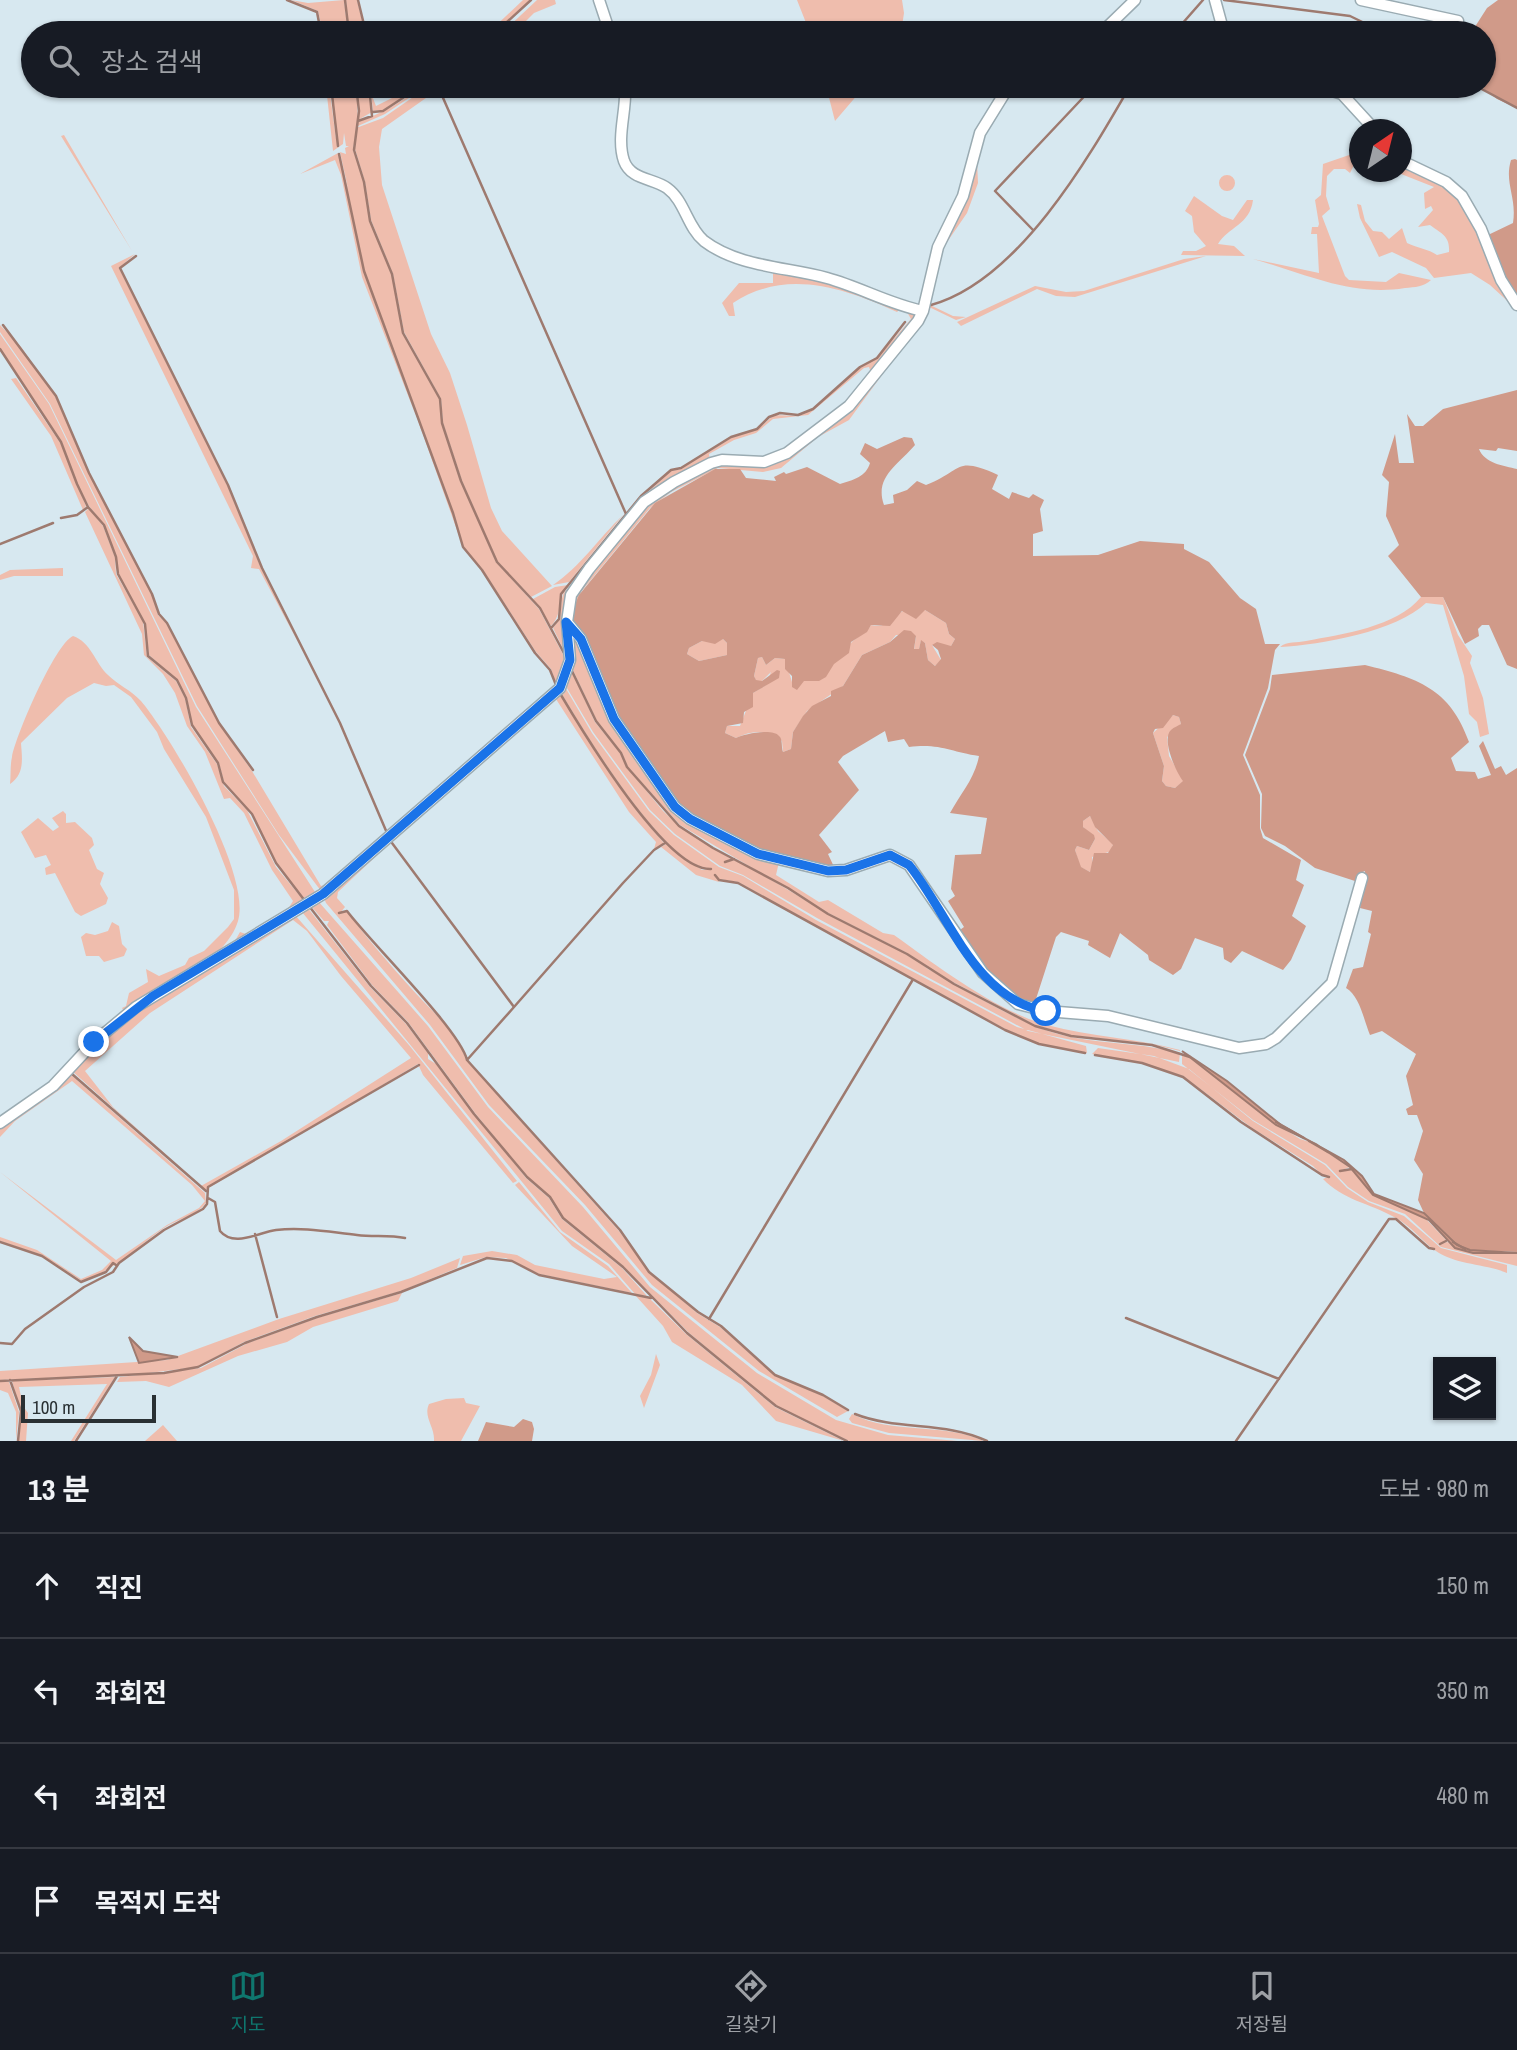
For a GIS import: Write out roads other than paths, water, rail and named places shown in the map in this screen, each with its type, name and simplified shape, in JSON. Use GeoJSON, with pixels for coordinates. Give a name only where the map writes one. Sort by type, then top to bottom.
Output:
{"type":"FeatureCollection","features":[{"type":"Feature","properties":{"kind":"street"},"geometry":{"type":"LineString","coordinates":[[599,0],[606,21]]}},
{"type":"Feature","properties":{"kind":"street"},"geometry":{"type":"LineString","coordinates":[[1113,21],[1135,0]]}},
{"type":"Feature","properties":{"kind":"street"},"geometry":{"type":"LineString","coordinates":[[1214,0],[1220,21]]}},
{"type":"Feature","properties":{"kind":"street"},"geometry":{"type":"LineString","coordinates":[[1361,0],[1458,21]]}},
{"type":"Feature","properties":{"kind":"street"},"geometry":{"type":"LineString","coordinates":[[624,98],[622,139],[625,163],[631,172],[673,192],[694,229],[704,240],[744,260],[826,278],[895,305],[923,311]]}},
{"type":"Feature","properties":{"kind":"street"},"geometry":{"type":"LineString","coordinates":[[0,1123],[53,1086],[94,1042],[136,1007],[314,900],[560,688],[570,660],[567,609],[578,583],[644,502],[674,482],[711,463],[722,460],[764,461],[787,453],[849,407],[864,392],[923,311],[938,247],[963,196],[980,133],[1002,98]]}},
{"type":"Feature","properties":{"kind":"street"},"geometry":{"type":"LineString","coordinates":[[1346,98],[1365,119]]}},
{"type":"Feature","properties":{"kind":"street"},"geometry":{"type":"LineString","coordinates":[[1412,166],[1446,182],[1462,196],[1481,229],[1501,280],[1517,305]]}},
{"type":"Feature","properties":{"kind":"street"},"geometry":{"type":"LineString","coordinates":[[566,622],[581,639],[614,719],[681,813],[737,846],[785,862],[837,871],[890,855],[909,865],[983,973],[1008,997],[1029,1008],[1108,1016],[1227,1047],[1266,1044],[1332,983],[1362,878]]}},
{"type":"Feature","properties":{"kind":"waterway"},"geometry":{"type":"LineString","coordinates":[[287,0],[317,12],[319,21]]}},
{"type":"Feature","properties":{"kind":"waterway"},"geometry":{"type":"LineString","coordinates":[[345,0],[348,21]]}},
{"type":"Feature","properties":{"kind":"waterway"},"geometry":{"type":"LineString","coordinates":[[358,0],[363,21]]}},
{"type":"Feature","properties":{"kind":"waterway"},"geometry":{"type":"LineString","coordinates":[[508,21],[531,0]]}},
{"type":"Feature","properties":{"kind":"waterway"},"geometry":{"type":"LineString","coordinates":[[1185,21],[1203,0]]}},
{"type":"Feature","properties":{"kind":"waterway"},"geometry":{"type":"LineString","coordinates":[[1224,0],[1350,16],[1360,21]]}},
{"type":"Feature","properties":{"kind":"waterway"},"geometry":{"type":"LineString","coordinates":[[1496,97],[1517,108]]}},
{"type":"Feature","properties":{"kind":"waterway"},"geometry":{"type":"LineString","coordinates":[[332,98],[338,146]]}},
{"type":"Feature","properties":{"kind":"waterway"},"geometry":{"type":"LineString","coordinates":[[357,98],[359,111],[354,150],[364,182],[370,221],[392,274],[403,333],[440,399],[442,423],[461,481],[497,562],[540,608],[566,657]]}},
{"type":"Feature","properties":{"kind":"waterway"},"geometry":{"type":"LineString","coordinates":[[358,121],[372,116],[370,98]]}},
{"type":"Feature","properties":{"kind":"waterway"},"geometry":{"type":"LineString","coordinates":[[373,112],[383,111],[403,98]]}},
{"type":"Feature","properties":{"kind":"waterway"},"geometry":{"type":"LineString","coordinates":[[443,98],[626,514]]}},
{"type":"Feature","properties":{"kind":"waterway"},"geometry":{"type":"LineString","coordinates":[[1033,230],[995,191],[1083,98]]}},
{"type":"Feature","properties":{"kind":"waterway"},"geometry":{"type":"LineString","coordinates":[[931,305],[963,292],[993,271],[1021,244],[1072,181],[1123,98]]}},
{"type":"Feature","properties":{"kind":"waterway"},"geometry":{"type":"LineString","coordinates":[[339,154],[364,271],[463,547],[482,570],[535,653],[550,670],[556,685]]}},
{"type":"Feature","properties":{"kind":"waterway"},"geometry":{"type":"LineString","coordinates":[[136,256],[120,268],[228,485],[262,568],[340,723],[387,833]]}},
{"type":"Feature","properties":{"kind":"waterway"},"geometry":{"type":"LineString","coordinates":[[552,627],[559,619],[561,594],[641,496],[671,470],[681,468],[731,437],[757,429],[769,417],[780,413],[798,415],[813,409],[860,367],[877,358],[905,322]]}},
{"type":"Feature","properties":{"kind":"waterway"},"geometry":{"type":"LineString","coordinates":[[3,325],[56,396],[89,473],[152,594],[159,614],[167,623],[219,723],[253,770]]}},
{"type":"Feature","properties":{"kind":"waterway"},"geometry":{"type":"LineString","coordinates":[[0,349],[61,442],[88,507],[104,525],[116,557],[118,574],[145,624],[148,656],[177,680],[186,698],[192,725],[218,763],[223,782],[252,814],[276,863],[305,901]]}},
{"type":"Feature","properties":{"kind":"waterway"},"geometry":{"type":"LineString","coordinates":[[61,518],[77,515],[88,507]]}},
{"type":"Feature","properties":{"kind":"waterway"},"geometry":{"type":"LineString","coordinates":[[0,544],[53,523]]}},
{"type":"Feature","properties":{"kind":"waterway"},"geometry":{"type":"LineString","coordinates":[[571,669],[596,721],[621,753],[627,767],[679,826],[713,848],[788,888],[828,914],[907,954],[954,984],[1035,1026],[1071,1036],[1152,1045],[1190,1057]]}},
{"type":"Feature","properties":{"kind":"waterway"},"geometry":{"type":"LineString","coordinates":[[561,695],[606,767],[650,825],[672,848],[693,864],[711,869]]}},
{"type":"Feature","properties":{"kind":"waterway"},"geometry":{"type":"LineString","coordinates":[[392,843],[514,1007],[623,883],[654,850],[665,843]]}},
{"type":"Feature","properties":{"kind":"waterway"},"geometry":{"type":"LineString","coordinates":[[725,862],[734,859]]}},
{"type":"Feature","properties":{"kind":"waterway"},"geometry":{"type":"LineString","coordinates":[[715,875],[719,880],[738,883],[1005,1030],[1039,1044],[1085,1053]]}},
{"type":"Feature","properties":{"kind":"waterway"},"geometry":{"type":"LineString","coordinates":[[309,906],[371,986],[407,1023],[474,1114],[527,1177],[550,1197],[563,1218],[623,1267],[687,1333],[776,1406],[847,1441]]}},
{"type":"Feature","properties":{"kind":"waterway"},"geometry":{"type":"LineString","coordinates":[[339,913],[347,911],[413,986],[449,1029],[467,1060],[514,1007]]}},
{"type":"Feature","properties":{"kind":"waterway"},"geometry":{"type":"LineString","coordinates":[[709,1319],[912,981]]}},
{"type":"Feature","properties":{"kind":"waterway"},"geometry":{"type":"LineString","coordinates":[[1095,1055],[1142,1063],[1183,1077],[1241,1122],[1329,1177]]}},
{"type":"Feature","properties":{"kind":"waterway"},"geometry":{"type":"LineString","coordinates":[[467,1060],[620,1230],[649,1272],[698,1312],[721,1326],[775,1375],[823,1395],[848,1410]]}},
{"type":"Feature","properties":{"kind":"waterway"},"geometry":{"type":"LineString","coordinates":[[0,1343],[12,1344],[25,1329],[84,1287],[113,1272],[119,1263],[164,1230],[203,1209],[207,1204],[208,1187],[419,1065]]}},
{"type":"Feature","properties":{"kind":"waterway"},"geometry":{"type":"LineString","coordinates":[[72,1074],[206,1191]]}},
{"type":"Feature","properties":{"kind":"waterway"},"geometry":{"type":"LineString","coordinates":[[1276,1122],[1304,1138]]}},
{"type":"Feature","properties":{"kind":"waterway"},"geometry":{"type":"LineString","coordinates":[[1309,1141],[1328,1152]]}},
{"type":"Feature","properties":{"kind":"waterway"},"geometry":{"type":"LineString","coordinates":[[1340,1171],[1352,1169]]}},
{"type":"Feature","properties":{"kind":"waterway"},"geometry":{"type":"LineString","coordinates":[[208,1198],[215,1202],[220,1231],[232,1238],[297,1229],[405,1238]]}},
{"type":"Feature","properties":{"kind":"waterway"},"geometry":{"type":"LineString","coordinates":[[1236,1441],[1389,1219],[1396,1219],[1429,1248],[1434,1249]]}},
{"type":"Feature","properties":{"kind":"waterway"},"geometry":{"type":"LineString","coordinates":[[255,1234],[277,1317]]}},
{"type":"Feature","properties":{"kind":"waterway"},"geometry":{"type":"LineString","coordinates":[[1440,1244],[1446,1241]]}},
{"type":"Feature","properties":{"kind":"waterway"},"geometry":{"type":"LineString","coordinates":[[0,1242],[42,1256],[81,1282],[106,1272],[113,1263],[116,1265]]}},
{"type":"Feature","properties":{"kind":"waterway"},"geometry":{"type":"LineString","coordinates":[[1453,1242],[1465,1249]]}},
{"type":"Feature","properties":{"kind":"waterway"},"geometry":{"type":"LineString","coordinates":[[0,1381],[164,1373],[198,1367],[245,1343],[317,1317],[401,1292],[487,1258],[512,1261],[539,1275],[651,1298]]}},
{"type":"Feature","properties":{"kind":"waterway"},"geometry":{"type":"LineString","coordinates":[[1126,1318],[1279,1379]]}},
{"type":"Feature","properties":{"kind":"waterway"},"geometry":{"type":"LineString","coordinates":[[76,1441],[117,1376]]}},
{"type":"Feature","properties":{"kind":"waterway"},"geometry":{"type":"LineString","coordinates":[[10,1380],[21,1411],[18,1441]]}},
{"type":"Feature","properties":{"kind":"waterway"},"geometry":{"type":"LineString","coordinates":[[855,1414],[888,1423],[955,1431],[987,1441]]}}]}
